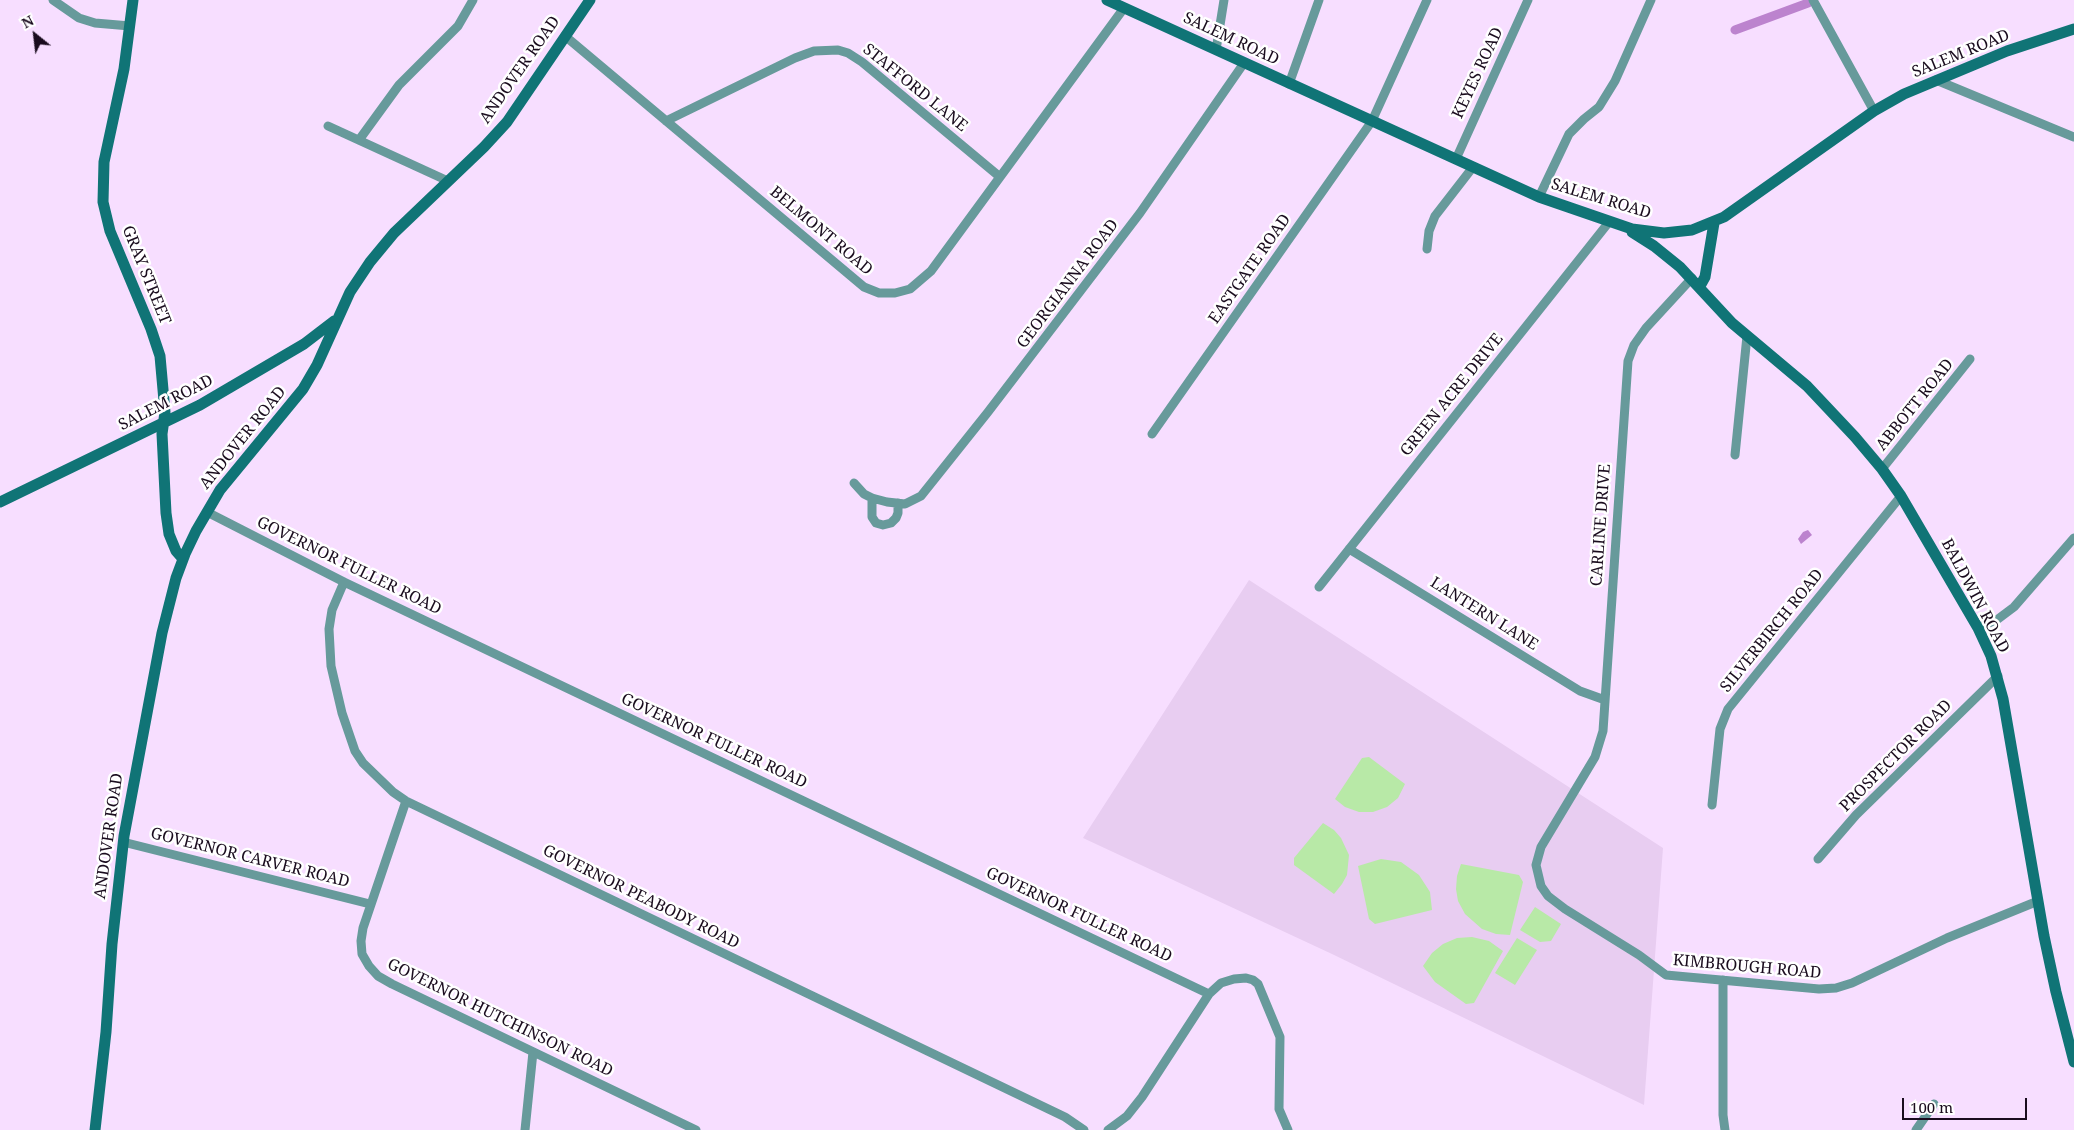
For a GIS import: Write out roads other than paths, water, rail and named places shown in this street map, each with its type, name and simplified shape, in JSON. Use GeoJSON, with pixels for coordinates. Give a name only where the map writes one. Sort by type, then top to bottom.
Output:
{"type":"FeatureCollection","features":[{"type":"Feature","properties":{"kind":"main road","name":"GRAY STREET"},"geometry":{"type":"LineString","coordinates":[[133,0],[116,110],[104,162],[104,202],[110,231],[151,329],[163,369],[165,412],[162,434],[166,513],[169,534],[176,551],[183,559]]}},
{"type":"Feature","properties":{"kind":"main road","name":"ANDOVER ROAD"},"geometry":{"type":"LineString","coordinates":[[95,1130],[123,842],[162,633],[174,585],[183,559],[207,512],[228,479],[294,401],[310,377],[356,282],[380,247],[506,122],[590,0]]}},
{"type":"Feature","properties":{"kind":"main road","name":"SALEM ROAD"},"geometry":{"type":"LineString","coordinates":[[1107,0],[1539,197],[1612,223],[1643,231],[1664,233],[1692,230],[1714,223],[1734,211],[1874,111],[1904,94],[2014,49],[2074,30]]}},
{"type":"Feature","properties":{"kind":"main road","name":"BALDWIN ROAD"},"geometry":{"type":"LineString","coordinates":[[1612,223],[1654,246],[1696,282],[1726,316],[1747,336],[1807,386],[1882,469],[1901,496],[1978,628],[1998,676],[2054,985],[2074,1062]]}},
{"type":"Feature","properties":{"kind":"main road"},"geometry":{"type":"LineString","coordinates":[[1696,282],[1705,277],[1714,223]]}},
{"type":"Feature","properties":{"kind":"main road","name":"SALEM ROAD"},"geometry":{"type":"LineString","coordinates":[[0,502],[164,424],[240,383],[304,344],[337,318]]}},
{"type":"Feature","properties":{"kind":"main road"},"geometry":{"type":"LineString","coordinates":[[304,344],[323,352]]}},
{"type":"Feature","properties":{"kind":"street"},"geometry":{"type":"LineString","coordinates":[[53,0],[79,18],[96,23],[130,26]]}},
{"type":"Feature","properties":{"kind":"street"},"geometry":{"type":"LineString","coordinates":[[359,140],[399,85],[458,26],[474,0]]}},
{"type":"Feature","properties":{"kind":"street"},"geometry":{"type":"LineString","coordinates":[[1216,50],[1224,0]]}},
{"type":"Feature","properties":{"kind":"street"},"geometry":{"type":"LineString","coordinates":[[1289,84],[1319,0]]}},
{"type":"Feature","properties":{"kind":"street","name":"EASTGATE ROAD"},"geometry":{"type":"LineString","coordinates":[[1152,434],[1372,121],[1427,0]]}},
{"type":"Feature","properties":{"kind":"street","name":"KEYES ROAD"},"geometry":{"type":"LineString","coordinates":[[1456,159],[1528,0]]}},
{"type":"Feature","properties":{"kind":"street"},"geometry":{"type":"LineString","coordinates":[[1539,197],[1554,163],[1570,134],[1598,107],[1615,81],[1651,0]]}},
{"type":"Feature","properties":{"kind":"street"},"geometry":{"type":"LineString","coordinates":[[1813,0],[1874,111]]}},
{"type":"Feature","properties":{"kind":"street","name":"BELMONT ROAD"},"geometry":{"type":"LineString","coordinates":[[565,36],[864,287],[879,293],[895,293],[910,289],[923,279],[939,261],[1124,8]]}},
{"type":"Feature","properties":{"kind":"street","name":"STAFFORD LANE"},"geometry":{"type":"LineString","coordinates":[[666,121],[795,58],[814,52],[838,50],[848,53],[862,62],[1000,177]]}},
{"type":"Feature","properties":{"kind":"street","name":"GEORGIANNA ROAD"},"geometry":{"type":"LineString","coordinates":[[854,483],[858,489],[872,498],[905,504],[921,496],[988,412],[1140,213],[1244,63]]}},
{"type":"Feature","properties":{"kind":"street"},"geometry":{"type":"LineString","coordinates":[[1936,80],[2074,137]]}},
{"type":"Feature","properties":{"kind":"street"},"geometry":{"type":"LineString","coordinates":[[328,126],[448,181]]}},
{"type":"Feature","properties":{"kind":"street"},"geometry":{"type":"LineString","coordinates":[[1426,249],[1429,230],[1435,216],[1473,167]]}},
{"type":"Feature","properties":{"kind":"street","name":"GREEN ACRE DRIVE"},"geometry":{"type":"LineString","coordinates":[[1319,587],[1612,223]]}},
{"type":"Feature","properties":{"kind":"street","name":"CARLINE DRIVE"},"geometry":{"type":"LineString","coordinates":[[1573,790],[1598,749],[1603,731],[1626,366],[1631,351],[1639,338],[1696,282]]}},
{"type":"Feature","properties":{"kind":"street"},"geometry":{"type":"LineString","coordinates":[[1735,455],[1747,336]]}},
{"type":"Feature","properties":{"kind":"street","name":"ABBOTT ROAD"},"geometry":{"type":"LineString","coordinates":[[1882,469],[1970,359]]}},
{"type":"Feature","properties":{"kind":"street","name":"SILVERBIRCH ROAD"},"geometry":{"type":"LineString","coordinates":[[1712,805],[1720,729],[1728,709],[1901,496]]}},
{"type":"Feature","properties":{"kind":"street"},"geometry":{"type":"LineString","coordinates":[[872,498],[872,517],[876,523],[883,525],[890,523],[896,518],[898,503]]}},
{"type":"Feature","properties":{"kind":"street","name":"GOVERNOR FULLER ROAD"},"geometry":{"type":"LineString","coordinates":[[207,512],[344,582],[1209,994]]}},
{"type":"Feature","properties":{"kind":"street"},"geometry":{"type":"LineString","coordinates":[[1978,628],[2008,612],[2074,538]]}},
{"type":"Feature","properties":{"kind":"street","name":"LANTERN LANE"},"geometry":{"type":"LineString","coordinates":[[1349,549],[1580,691],[1605,700]]}},
{"type":"Feature","properties":{"kind":"street","name":"GOVERNOR PEABODY ROAD"},"geometry":{"type":"LineString","coordinates":[[344,582],[332,610],[328,642],[331,666],[347,733],[363,763],[383,783],[406,801],[1056,1112],[1084,1130]]}},
{"type":"Feature","properties":{"kind":"street","name":"PROSPECTOR ROAD"},"geometry":{"type":"LineString","coordinates":[[1818,860],[1862,809],[1998,676]]}},
{"type":"Feature","properties":{"kind":"street","name":"KIMBROUGH ROAD"},"geometry":{"type":"LineString","coordinates":[[1573,790],[1543,841],[1538,857],[1538,878],[1545,893],[1565,909],[1639,955],[1664,975],[1815,989],[1844,986],[1947,938],[2038,901]]}},
{"type":"Feature","properties":{"kind":"street","name":"GOVERNOR HUTCHINSON ROAD"},"geometry":{"type":"LineString","coordinates":[[406,801],[362,928],[362,954],[369,966],[378,976],[392,984],[696,1130]]}},
{"type":"Feature","properties":{"kind":"street","name":"GOVERNOR CARVER ROAD"},"geometry":{"type":"LineString","coordinates":[[123,842],[370,904]]}},
{"type":"Feature","properties":{"kind":"street"},"geometry":{"type":"LineString","coordinates":[[1108,1130],[1127,1116],[1142,1097],[1209,994],[1221,983],[1246,978],[1258,984],[1280,1037],[1279,1109],[1288,1130]]}},
{"type":"Feature","properties":{"kind":"street"},"geometry":{"type":"LineString","coordinates":[[1724,980],[1723,1115],[1725,1130]]}},
{"type":"Feature","properties":{"kind":"street"},"geometry":{"type":"LineString","coordinates":[[525,1130],[533,1052]]}},
{"type":"Feature","properties":{"kind":"street"},"geometry":{"type":"LineString","coordinates":[[1916,1130],[1934,1104]]}},
{"type":"Feature","properties":{"kind":"waterway"},"geometry":{"type":"LineString","coordinates":[[1735,30],[1808,3]]}}]}
